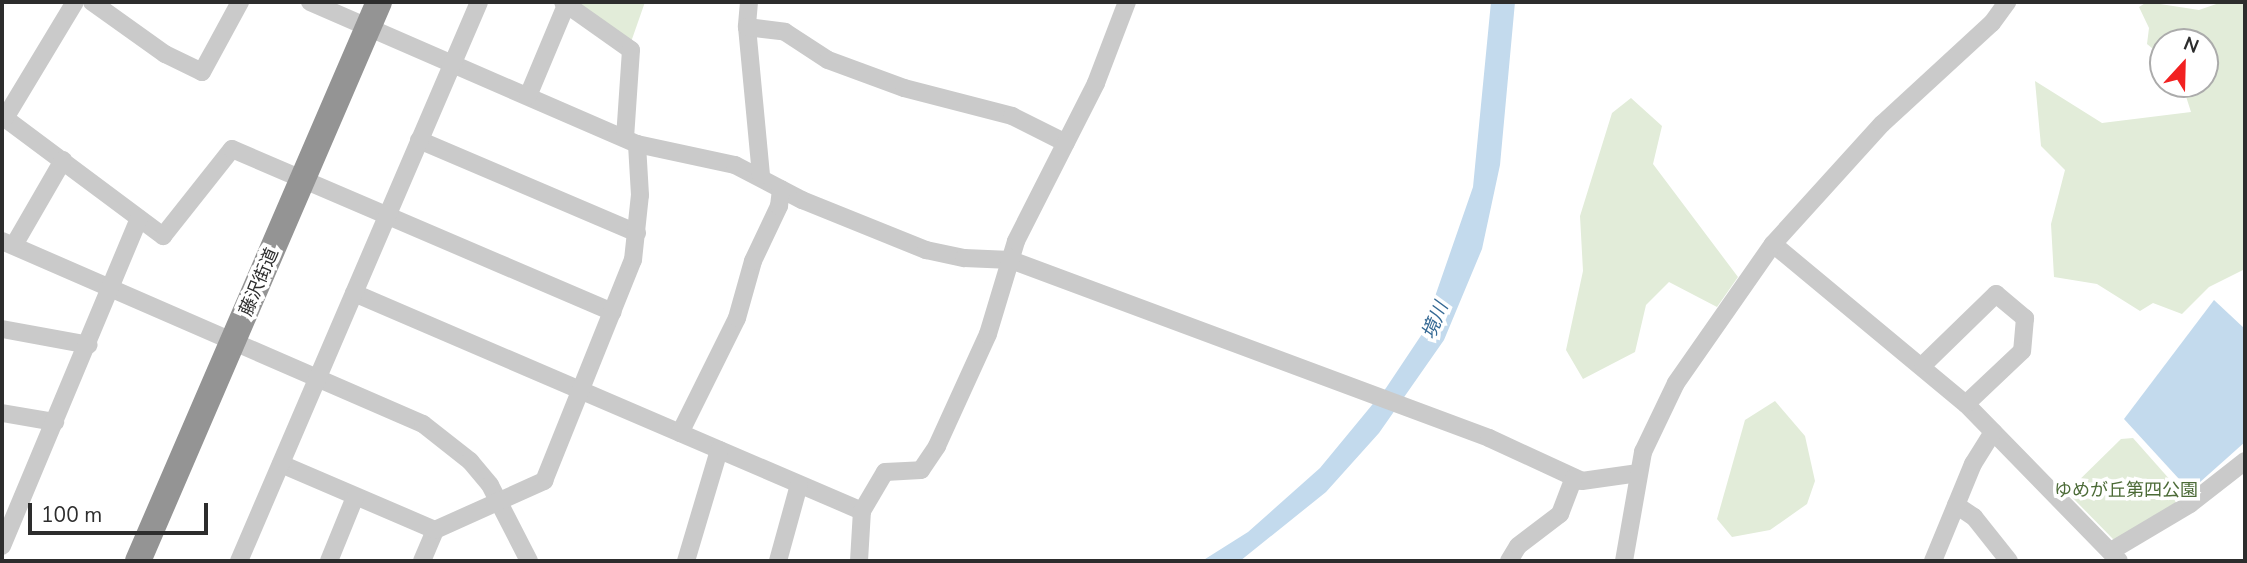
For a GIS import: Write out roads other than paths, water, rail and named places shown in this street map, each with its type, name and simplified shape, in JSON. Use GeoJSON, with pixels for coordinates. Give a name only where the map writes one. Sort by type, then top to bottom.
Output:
{"type":"FeatureCollection","features":[{"type":"Feature","properties":{"kind":"highway","name":"藤沢街道"},"geometry":{"type":"LineString","coordinates":[[138,561],[379,2]]}},
{"type":"Feature","properties":{"kind":"street"},"geometry":{"type":"LineString","coordinates":[[75,2],[3,117],[163,236],[232,149],[613,312]]}},
{"type":"Feature","properties":{"kind":"street"},"geometry":{"type":"LineString","coordinates":[[92,2],[165,54],[202,72],[240,2]]}},
{"type":"Feature","properties":{"kind":"street"},"geometry":{"type":"LineString","coordinates":[[310,2],[631,141],[761,175],[780,189],[926,250],[964,258],[1011,260],[1489,438],[1582,481],[1637,473]]}},
{"type":"Feature","properties":{"kind":"street"},"geometry":{"type":"LineString","coordinates":[[239,561],[479,2]]}},
{"type":"Feature","properties":{"kind":"street"},"geometry":{"type":"LineString","coordinates":[[749,2],[747,27],[761,175]]}},
{"type":"Feature","properties":{"kind":"street"},"geometry":{"type":"LineString","coordinates":[[859,561],[862,511],[885,472],[921,470],[937,446],[988,334],[1016,240],[1115,41],[1127,2]]}},
{"type":"Feature","properties":{"kind":"street"},"geometry":{"type":"LineString","coordinates":[[1625,561],[1637,473],[1664,402],[1773,244],[1882,124],[1992,23],[2007,2]]}},
{"type":"Feature","properties":{"kind":"street"},"geometry":{"type":"LineString","coordinates":[[422,561],[435,530],[499,498],[544,481],[583,390],[633,260],[637,233],[631,141],[631,50],[565,3],[528,96]]}},
{"type":"Feature","properties":{"kind":"street"},"geometry":{"type":"LineString","coordinates":[[747,27],[785,32],[828,60],[904,88],[1012,116],[1066,143]]}},
{"type":"Feature","properties":{"kind":"street"},"geometry":{"type":"LineString","coordinates":[[419,140],[637,233]]}},
{"type":"Feature","properties":{"kind":"street"},"geometry":{"type":"LineString","coordinates":[[63,160],[8,243],[111,285],[423,424],[470,461],[499,498],[529,561]]}},
{"type":"Feature","properties":{"kind":"street"},"geometry":{"type":"LineString","coordinates":[[680,433],[737,318],[752,261],[779,206],[780,189]]}},
{"type":"Feature","properties":{"kind":"street"},"geometry":{"type":"LineString","coordinates":[[2,546],[89,345],[139,218]]}},
{"type":"Feature","properties":{"kind":"street"},"geometry":{"type":"LineString","coordinates":[[1773,244],[1966,404],[2115,556],[2190,504],[2245,461]]}},
{"type":"Feature","properties":{"kind":"street"},"geometry":{"type":"LineString","coordinates":[[354,293],[862,511]]}},
{"type":"Feature","properties":{"kind":"street"},"geometry":{"type":"LineString","coordinates":[[1923,366],[1996,294],[2025,318],[2022,351],[1966,404]]}},
{"type":"Feature","properties":{"kind":"street"},"geometry":{"type":"LineString","coordinates":[[2,330],[89,345]]}},
{"type":"Feature","properties":{"kind":"street"},"geometry":{"type":"LineString","coordinates":[[2,413],[55,422]]}},
{"type":"Feature","properties":{"kind":"street"},"geometry":{"type":"LineString","coordinates":[[1933,561],[1973,464],[1993,432]]}},
{"type":"Feature","properties":{"kind":"street"},"geometry":{"type":"LineString","coordinates":[[686,561],[719,450]]}},
{"type":"Feature","properties":{"kind":"street"},"geometry":{"type":"LineString","coordinates":[[281,464],[435,530]]}},
{"type":"Feature","properties":{"kind":"street"},"geometry":{"type":"LineString","coordinates":[[1509,561],[1518,546],[1560,514],[1574,478]]}},
{"type":"Feature","properties":{"kind":"street"},"geometry":{"type":"LineString","coordinates":[[778,561],[799,485]]}},
{"type":"Feature","properties":{"kind":"street"},"geometry":{"type":"LineString","coordinates":[[328,561],[355,497]]}},
{"type":"Feature","properties":{"kind":"street"},"geometry":{"type":"LineString","coordinates":[[2,500],[20,503]]}},
{"type":"Feature","properties":{"kind":"street"},"geometry":{"type":"LineString","coordinates":[[1956,505],[1974,517],[2008,561]]}},
{"type":"Feature","properties":{"kind":"water","name":"境川"},"geometry":{"type":"Polygon","coordinates":[[[1491,2],[1515,2],[1500,165],[1482,249],[1444,340],[1379,433],[1326,492],[1240,561],[1202,561],[1248,532],[1320,468],[1386,388],[1422,334],[1473,187],[1491,2]]]}},
{"type":"Feature","properties":{"kind":"water"},"geometry":{"type":"Polygon","coordinates":[[[2214,300],[2245,329],[2245,442],[2190,491],[2124,419],[2214,300]]]}},
{"type":"Feature","properties":{"kind":"park label","name":"ゆめが丘第四公園"},"geometry":{"type":"Point","coordinates":[2126,490]}}]}
